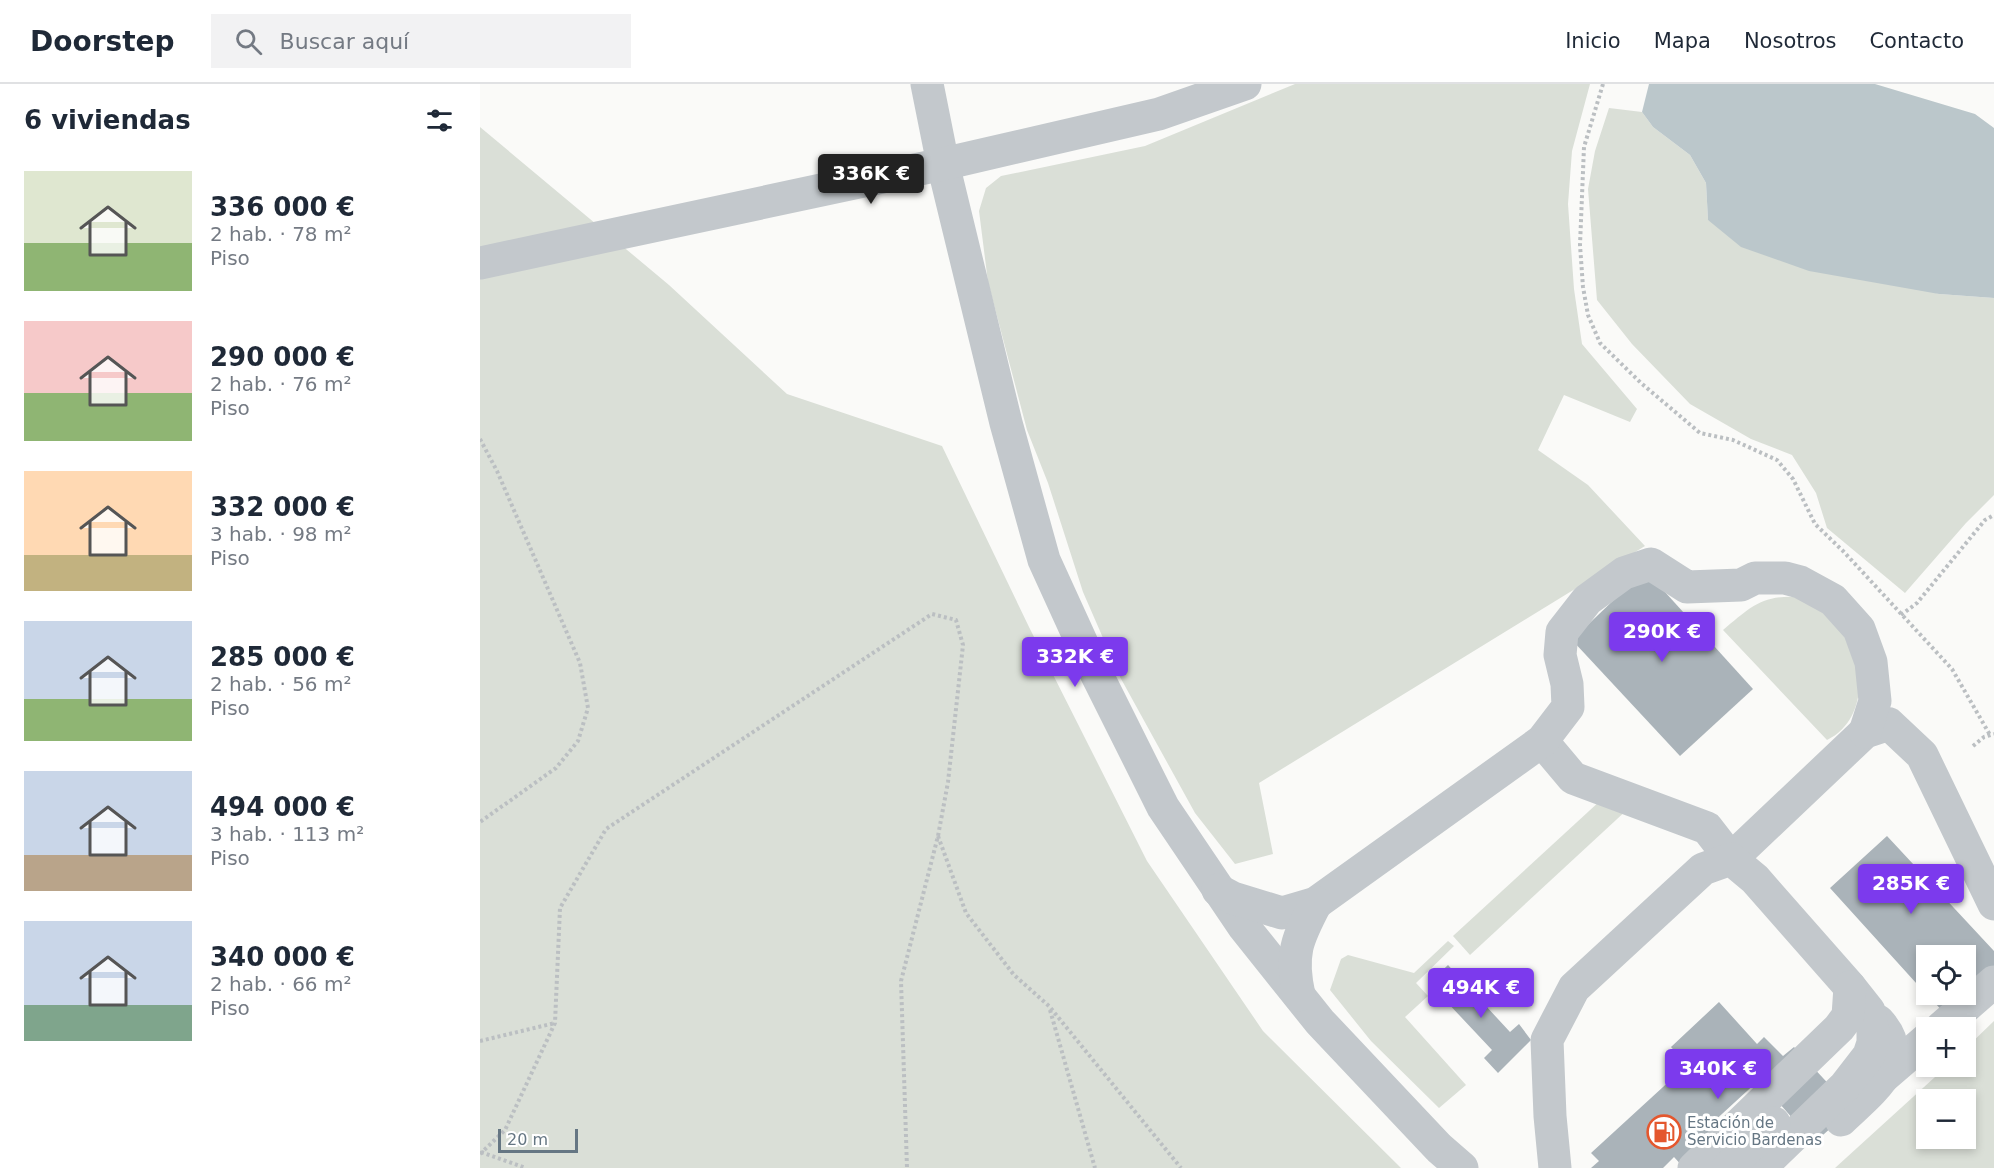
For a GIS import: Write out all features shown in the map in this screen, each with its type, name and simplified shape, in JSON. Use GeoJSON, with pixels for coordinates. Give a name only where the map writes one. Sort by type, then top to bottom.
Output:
{"type":"FeatureCollection","features":[{"type":"Feature","properties":{"kind":"street"},"geometry":{"type":"LineString","coordinates":[[927,84],[943,164],[1006,423],[1044,560],[1091,663],[1163,807],[1244,927],[1320,1022],[1439,1148],[1462,1168]]}},
{"type":"Feature","properties":{"kind":"street"},"geometry":{"type":"LineString","coordinates":[[480,263],[943,164],[1159,114],[1245,84]]}},
{"type":"Feature","properties":{"kind":"street"},"geometry":{"type":"LineString","coordinates":[[1218,890],[1233,898],[1282,913],[1316,903],[1542,741],[1568,707],[1567,684],[1560,655],[1562,632],[1587,600],[1624,573],[1651,564],[1687,587],[1741,585],[1755,578],[1785,578],[1800,582],[1833,600],[1859,629],[1872,662],[1875,701],[1865,732]]}},
{"type":"Feature","properties":{"kind":"street"},"geometry":{"type":"LineString","coordinates":[[1555,1168],[1547,1040],[1575,988],[1703,869],[1731,859],[1865,732],[1889,723],[1922,755],[1994,904]]}},
{"type":"Feature","properties":{"kind":"street"},"geometry":{"type":"LineString","coordinates":[[1542,741],[1573,778],[1707,828],[1731,859],[1755,879],[1860,999],[1873,1043],[1869,1055],[1760,1168]]}},
{"type":"Feature","properties":{"kind":"street"},"geometry":{"type":"LineString","coordinates":[[1299,995],[1294,976],[1294,954],[1301,932],[1316,903]]}},
{"type":"Feature","properties":{"kind":"street"},"geometry":{"type":"LineString","coordinates":[[1953,1017],[1994,981]]}},
{"type":"Feature","properties":{"kind":"street"},"geometry":{"type":"LineString","coordinates":[[1791,1168],[1846,1077],[1839,1028],[1860,999]]}},
{"type":"Feature","properties":{"kind":"street"},"geometry":{"type":"LineString","coordinates":[[1694,1168],[1846,1077],[1916,1045]]}},
{"type":"Feature","properties":{"kind":"street"},"geometry":{"type":"LineString","coordinates":[[1728,1168],[1846,1077]]}},
{"type":"Feature","properties":{"kind":"path"},"geometry":{"type":"LineString","coordinates":[[1603,84],[1584,147],[1581,245],[1583,287],[1588,315],[1600,343],[1641,383],[1700,433],[1732,440],[1777,460],[1794,479],[1815,524],[1844,552],[1952,669],[1992,734],[1973,746]]}},
{"type":"Feature","properties":{"kind":"path"},"geometry":{"type":"LineString","coordinates":[[480,439],[497,471],[580,663],[588,708],[578,741],[556,768],[480,822]]}},
{"type":"Feature","properties":{"kind":"path"},"geometry":{"type":"LineString","coordinates":[[1901,615],[1917,603],[1985,520],[1994,515]]}},
{"type":"Feature","properties":{"kind":"path"},"geometry":{"type":"LineString","coordinates":[[526,1168],[481,1153],[505,1130],[555,1023],[560,908],[606,829],[932,614],[956,620],[963,645],[948,782],[938,836],[901,981],[907,1168]]}},
{"type":"Feature","properties":{"kind":"path"},"geometry":{"type":"LineString","coordinates":[[938,836],[966,913],[1014,975],[1048,1006],[1181,1168]]}},
{"type":"Feature","properties":{"kind":"path"},"geometry":{"type":"LineString","coordinates":[[1048,1006],[1095,1168]]}},
{"type":"Feature","properties":{"kind":"path"},"geometry":{"type":"LineString","coordinates":[[480,1041],[555,1023]]}},
{"type":"Feature","properties":{"kind":"shaded area"},"geometry":{"type":"Polygon","coordinates":[[[1295,84],[1590,84],[1572,151],[1568,204],[1574,289],[1582,344],[1637,409],[1630,422],[1564,395],[1538,450],[1588,485],[1645,546],[1259,783],[1273,854],[1235,864],[1195,813],[1120,677],[1083,592],[1048,483],[1027,430],[988,282],[979,211],[986,188],[1001,176],[1145,146],[1295,84]]]}},
{"type":"Feature","properties":{"kind":"shaded area"},"geometry":{"type":"Polygon","coordinates":[[[1649,84],[1875,84],[1975,114],[1994,128],[1994,298],[1939,294],[1809,271],[1741,247],[1708,220],[1706,183],[1690,155],[1653,127],[1642,112],[1649,84]]]}},
{"type":"Feature","properties":{"kind":"shaded area"},"geometry":{"type":"Polygon","coordinates":[[[1609,108],[1642,112],[1653,127],[1690,155],[1706,183],[1708,220],[1939,294],[1994,298],[1994,495],[1966,523],[1905,593],[1827,528],[1816,493],[1792,455],[1751,439],[1690,404],[1632,344],[1597,300],[1588,189],[1595,151],[1609,108]]]}},
{"type":"Feature","properties":{"kind":"shaded area"},"geometry":{"type":"Polygon","coordinates":[[[480,127],[669,285],[787,394],[942,446],[1029,627],[1147,861],[1263,1031],[1401,1168],[480,1168],[480,127]]]}},
{"type":"Feature","properties":{"kind":"shaded area"},"geometry":{"type":"Polygon","coordinates":[[[1797,597],[1835,622],[1845,634],[1857,661],[1859,692],[1856,707],[1840,731],[1827,740],[1723,630],[1748,610],[1764,601],[1773,598],[1797,597]]]}},
{"type":"Feature","properties":{"kind":"shaded area"},"geometry":{"type":"Polygon","coordinates":[[[1601,800],[1629,808],[1470,955],[1453,936],[1601,800]]]}},
{"type":"Feature","properties":{"kind":"shaded area"},"geometry":{"type":"Polygon","coordinates":[[[1448,941],[1454,946],[1416,983],[1428,996],[1405,1017],[1466,1085],[1439,1108],[1371,1041],[1330,990],[1341,959],[1348,955],[1414,973],[1448,941]]]}},
{"type":"Feature","properties":{"kind":"shaded area"},"geometry":{"type":"Polygon","coordinates":[[[1994,1021],[1994,1168],[1835,1168],[1916,1094],[1916,1149],[1976,1149],[1976,1089],[1922,1089],[1935,1077],[1976,1077],[1976,1038],[1994,1021]]]}},
{"type":"Feature","properties":{"kind":"building"},"geometry":{"type":"Polygon","coordinates":[[[1645,570],[1753,689],[1680,756],[1572,640],[1645,570]]]}},
{"type":"Feature","properties":{"kind":"building"},"geometry":{"type":"Polygon","coordinates":[[[1887,836],[1994,951],[1994,967],[1976,984],[1976,945],[1916,945],[1916,983],[1830,888],[1887,836]]]}},
{"type":"Feature","properties":{"kind":"building"},"geometry":{"type":"Polygon","coordinates":[[[1448,965],[1510,1032],[1519,1024],[1531,1040],[1498,1073],[1484,1058],[1492,1050],[1429,983],[1448,965]]]}},
{"type":"Feature","properties":{"kind":"building"},"geometry":{"type":"Polygon","coordinates":[[[1719,1002],[1757,1044],[1764,1037],[1783,1056],[1794,1047],[1852,1109],[1814,1143],[1759,1080],[1710,1125],[1751,1168],[1684,1168],[1674,1157],[1663,1168],[1591,1168],[1599,1161],[1591,1153],[1687,1065],[1671,1047],[1719,1002]]]}},
{"type":"Feature","properties":{"kind":"building"},"geometry":{"type":"Polygon","coordinates":[[[1937,1005],[1952,1005],[1944,1013],[1937,1005]]]}},
{"type":"Feature","properties":{"kind":"place","name":"Estación de Servicio Bardenas"},"geometry":{"type":"Point","coordinates":[1664,1132]}}]}
